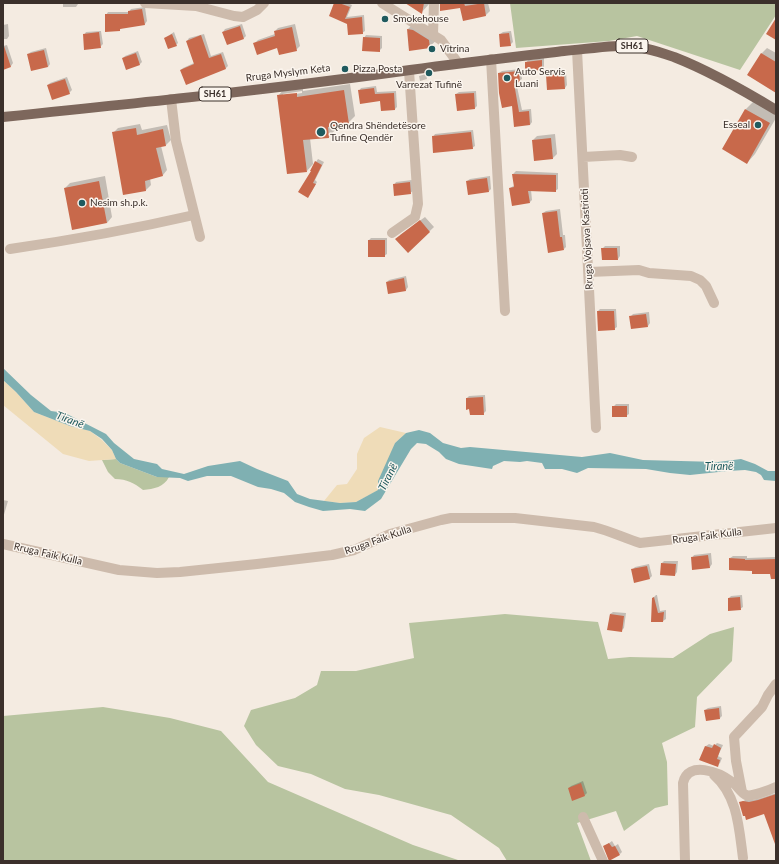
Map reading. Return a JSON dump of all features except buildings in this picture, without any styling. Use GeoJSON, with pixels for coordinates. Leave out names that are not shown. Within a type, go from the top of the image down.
{"type":"FeatureCollection","features":[{"type":"Feature","properties":{"kind":"main road","name":"Rruga Myslym Keta"},"geometry":{"type":"LineString","coordinates":[[3,117],[408,71],[491,59],[631,46],[663,53],[722,79],[776,110]]}},
{"type":"Feature","properties":{"kind":"street"},"geometry":{"type":"LineString","coordinates":[[145,3],[196,6],[242,17],[257,10],[264,3]]}},
{"type":"Feature","properties":{"kind":"street"},"geometry":{"type":"LineString","coordinates":[[382,3],[441,40],[458,63]]}},
{"type":"Feature","properties":{"kind":"street"},"geometry":{"type":"LineString","coordinates":[[433,34],[434,3]]}},
{"type":"Feature","properties":{"kind":"street","name":"Rruga Vojsava Kastrioti"},"geometry":{"type":"LineString","coordinates":[[577,50],[596,428]]}},
{"type":"Feature","properties":{"kind":"street"},"geometry":{"type":"LineString","coordinates":[[491,59],[505,311]]}},
{"type":"Feature","properties":{"kind":"street"},"geometry":{"type":"LineString","coordinates":[[392,233],[415,217],[418,204],[408,71]]}},
{"type":"Feature","properties":{"kind":"street"},"geometry":{"type":"LineString","coordinates":[[170,99],[176,141],[200,237]]}},
{"type":"Feature","properties":{"kind":"street"},"geometry":{"type":"LineString","coordinates":[[583,158],[620,155],[632,157]]}},
{"type":"Feature","properties":{"kind":"street"},"geometry":{"type":"LineString","coordinates":[[10,249],[140,228],[194,215]]}},
{"type":"Feature","properties":{"kind":"street"},"geometry":{"type":"LineString","coordinates":[[588,272],[638,270],[649,273],[691,276],[700,280],[706,286],[714,303]]}},
{"type":"Feature","properties":{"kind":"street","name":"Rruga Faik Kulla"},"geometry":{"type":"LineString","coordinates":[[3,544],[119,570],[157,573],[243,566],[332,555],[354,550],[390,534],[451,518],[515,518],[594,527],[640,543],[652,543],[776,528]]}},
{"type":"Feature","properties":{"kind":"street"},"geometry":{"type":"LineString","coordinates":[[742,792],[736,762],[734,737],[762,707],[776,684]]}},
{"type":"Feature","properties":{"kind":"street"},"geometry":{"type":"LineString","coordinates":[[685,861],[683,783],[684,778],[690,771],[695,769],[710,772],[732,781],[745,795],[749,796],[776,788]]}},
{"type":"Feature","properties":{"kind":"street"},"geometry":{"type":"LineString","coordinates":[[710,772],[718,778],[730,796],[738,821],[743,858]]}},
{"type":"Feature","properties":{"kind":"street"},"geometry":{"type":"LineString","coordinates":[[584,817],[603,861]]}},
{"type":"Feature","properties":{"kind":"green space"},"geometry":{"type":"Polygon","coordinates":[[[510,3],[776,3],[776,15],[740,70],[637,36],[609,41],[516,48],[510,3]]]}},
{"type":"Feature","properties":{"kind":"green space"},"geometry":{"type":"Polygon","coordinates":[[[116,459],[120,463],[157,477],[169,477],[158,487],[143,490],[130,482],[115,479],[108,472],[102,460],[116,459]]]}},
{"type":"Feature","properties":{"kind":"green space"},"geometry":{"type":"Polygon","coordinates":[[[505,614],[598,622],[608,659],[630,657],[673,658],[710,634],[734,627],[732,661],[697,697],[695,727],[662,743],[667,762],[668,805],[655,808],[624,831],[616,811],[577,823],[591,861],[507,861],[499,848],[451,815],[379,795],[345,789],[311,774],[278,766],[256,745],[244,726],[251,710],[295,698],[317,685],[321,671],[356,671],[414,658],[409,623],[505,614]]]}},
{"type":"Feature","properties":{"kind":"green space"},"geometry":{"type":"Polygon","coordinates":[[[103,707],[170,718],[221,731],[268,782],[413,845],[461,861],[3,861],[3,716],[103,707]]]}},
{"type":"Feature","properties":{"kind":"sand"},"geometry":{"type":"Polygon","coordinates":[[[3,380],[34,412],[70,426],[90,431],[112,450],[116,459],[89,461],[63,454],[3,405],[3,380]]]}},
{"type":"Feature","properties":{"kind":"sand"},"geometry":{"type":"Polygon","coordinates":[[[380,427],[406,433],[395,443],[379,490],[356,502],[340,503],[324,501],[337,485],[347,484],[357,469],[357,454],[364,438],[380,427]]]}},
{"type":"Feature","properties":{"kind":"water","name":"Tiranë"},"geometry":{"type":"Polygon","coordinates":[[[3,368],[31,395],[51,411],[65,413],[106,434],[114,443],[134,459],[157,464],[162,469],[184,474],[208,466],[240,461],[288,481],[297,494],[310,499],[340,503],[356,502],[378,490],[378,481],[395,443],[406,433],[419,430],[430,433],[443,443],[461,448],[470,447],[582,457],[610,453],[643,460],[718,462],[741,459],[768,471],[776,471],[776,481],[764,480],[761,475],[756,472],[745,470],[690,475],[646,469],[588,468],[577,473],[562,469],[545,469],[542,463],[527,461],[504,461],[493,466],[492,469],[459,464],[446,459],[439,452],[426,444],[417,443],[411,449],[381,499],[365,511],[350,509],[323,511],[295,502],[284,493],[258,487],[231,476],[207,476],[188,481],[180,478],[157,477],[120,463],[116,459],[112,450],[102,439],[90,431],[70,426],[34,412],[3,380],[3,368]]]}},
{"type":"Feature","properties":{"kind":"place","name":"Smokehouse"},"geometry":{"type":"Point","coordinates":[385,19]}},
{"type":"Feature","properties":{"kind":"place","name":"Vitrina"},"geometry":{"type":"Point","coordinates":[432,49]}},
{"type":"Feature","properties":{"kind":"place","name":"Pizza Posta"},"geometry":{"type":"Point","coordinates":[345,69]}},
{"type":"Feature","properties":{"kind":"place","name":"Varrezat Tufinë"},"geometry":{"type":"Point","coordinates":[429,73]}},
{"type":"Feature","properties":{"kind":"place","name":"Auto Servis Luani"},"geometry":{"type":"Point","coordinates":[507,78]}},
{"type":"Feature","properties":{"kind":"place","name":"Esseal"},"geometry":{"type":"Point","coordinates":[758,125]}},
{"type":"Feature","properties":{"kind":"place","name":"Qendra Shëndetësore Tufine Qendër"},"geometry":{"type":"Point","coordinates":[321,132]}},
{"type":"Feature","properties":{"kind":"place","name":"Nesim sh.p.k."},"geometry":{"type":"Point","coordinates":[82,203]}}]}
